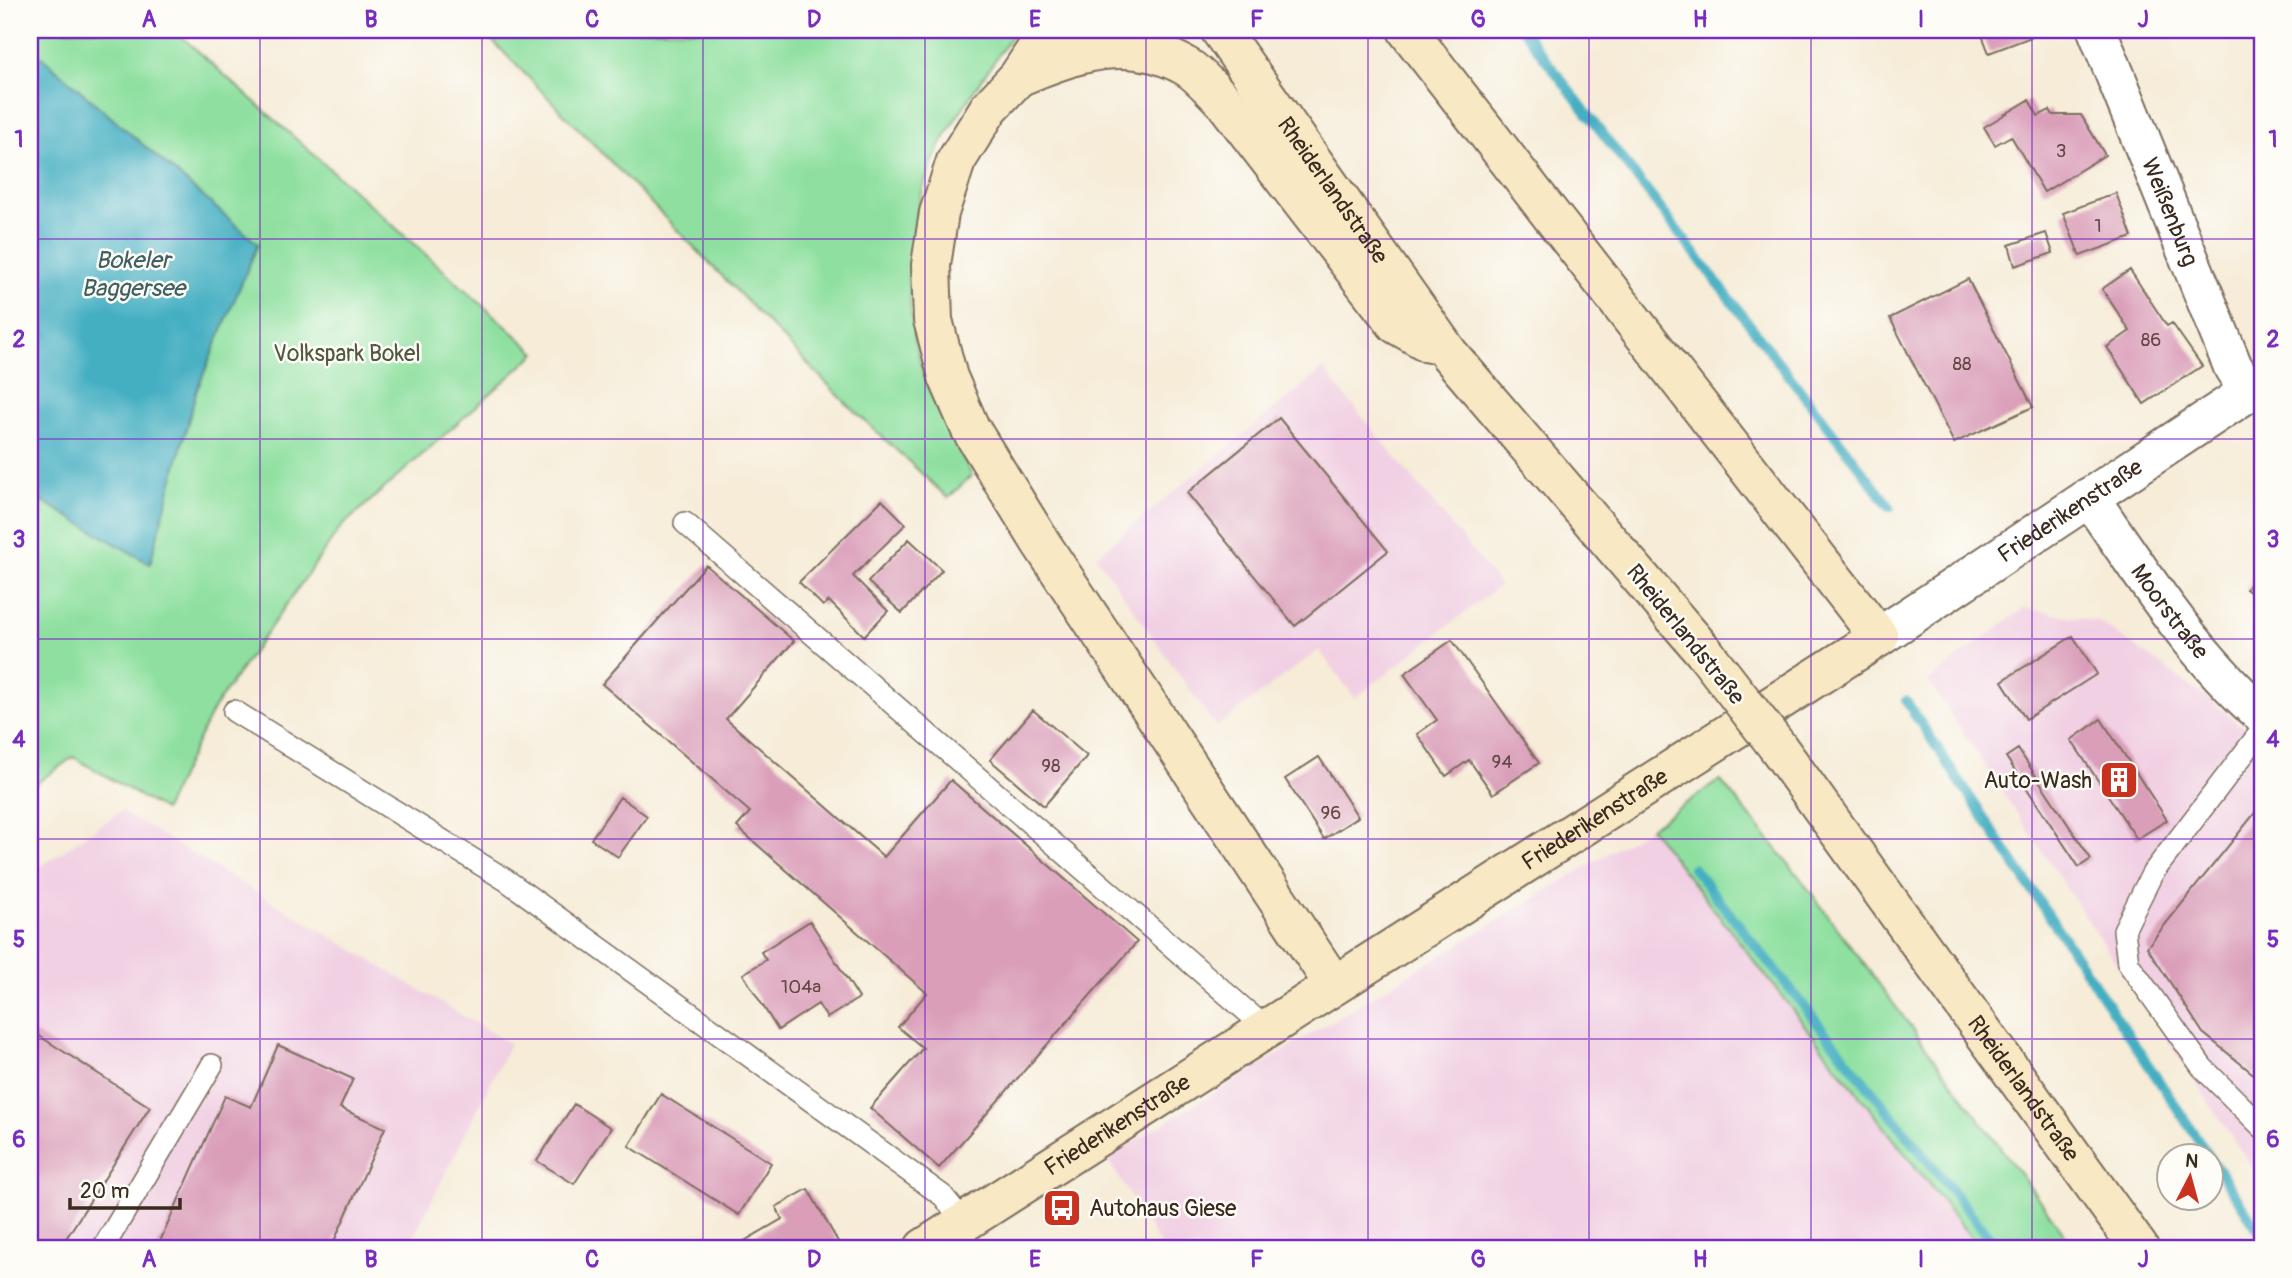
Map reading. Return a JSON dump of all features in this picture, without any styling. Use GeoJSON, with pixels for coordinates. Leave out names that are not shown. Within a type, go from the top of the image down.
{"type":"FeatureCollection","features":[{"type":"Feature","properties":{"kind":"main road"},"geometry":{"type":"LineString","coordinates":[[1049,30],[1018,77],[989,108],[956,161],[939,213],[930,265],[933,320],[948,376],[970,428],[1041,543],[1334,985]]}},
{"type":"Feature","properties":{"kind":"main road","name":"Rheiderlandstraße"},"geometry":{"type":"LineString","coordinates":[[1220,30],[1449,354],[1705,653],[1777,746],[2139,1248]]}},
{"type":"Feature","properties":{"kind":"main road"},"geometry":{"type":"LineString","coordinates":[[1407,30],[1879,637]]}},
{"type":"Feature","properties":{"kind":"main road"},"geometry":{"type":"LineString","coordinates":[[1018,77],[1072,55],[1114,48],[1156,52],[1189,68],[1223,100],[1396,324],[1449,354]]}},
{"type":"Feature","properties":{"kind":"main road","name":"Friederikenstraße"},"geometry":{"type":"LineString","coordinates":[[924,1248],[1879,637]]}},
{"type":"Feature","properties":{"kind":"street","name":"Weißenburg"},"geometry":{"type":"LineString","coordinates":[[2097,30],[2233,367],[2256,387]]}},
{"type":"Feature","properties":{"kind":"street","name":"Friederikenstraße"},"geometry":{"type":"LineString","coordinates":[[1879,637],[2256,387]]}},
{"type":"Feature","properties":{"kind":"street","name":"Moorstraße"},"geometry":{"type":"LineString","coordinates":[[2089,497],[2176,624],[2233,689],[2262,715]]}},
{"type":"Feature","properties":{"kind":"lane"},"geometry":{"type":"LineString","coordinates":[[685,523],[1267,1029]]}},
{"type":"Feature","properties":{"kind":"lane"},"geometry":{"type":"LineString","coordinates":[[234,711],[506,880],[943,1196],[964,1222]]}},
{"type":"Feature","properties":{"kind":"lane"},"geometry":{"type":"LineString","coordinates":[[2262,730],[2152,874],[2123,930],[2128,963],[2202,1067],[2262,1127]]}},
{"type":"Feature","properties":{"kind":"lane"},"geometry":{"type":"LineString","coordinates":[[103,1248],[212,1065]]}},
{"type":"Feature","properties":{"kind":"shaded area"},"geometry":{"type":"Polygon","coordinates":[[[1323,369],[1500,585],[1355,698],[1319,650],[1216,727],[1096,556],[1323,369]]]}},
{"type":"Feature","properties":{"kind":"shaded area"},"geometry":{"type":"Polygon","coordinates":[[[2024,608],[2100,622],[2210,700],[2262,742],[2262,1182],[1928,680],[2024,608]]]}},
{"type":"Feature","properties":{"kind":"shaded area"},"geometry":{"type":"Polygon","coordinates":[[[121,811],[510,1044],[408,1248],[30,1248],[30,874],[121,811]]]}},
{"type":"Feature","properties":{"kind":"shaded area"},"geometry":{"type":"Polygon","coordinates":[[[1650,828],[1979,1248],[1162,1248],[1107,1158],[1650,828]]]}},
{"type":"Feature","properties":{"kind":"green space","name":"Volkspark Bokel"},"geometry":{"type":"Polygon","coordinates":[[[30,30],[174,30],[536,353],[341,527],[213,709],[164,810],[73,757],[30,788],[30,494],[149,563],[196,392],[257,244],[30,47],[30,30]]]}},
{"type":"Feature","properties":{"kind":"green space"},"geometry":{"type":"Polygon","coordinates":[[[482,30],[1015,30],[940,146],[920,199],[911,256],[911,314],[922,369],[938,410],[972,475],[948,498],[847,404],[482,30]]]}},
{"type":"Feature","properties":{"kind":"green space"},"geometry":{"type":"Polygon","coordinates":[[[1720,780],[1798,875],[2075,1248],[1979,1248],[1650,828],[1720,780]]]}},
{"type":"Feature","properties":{"kind":"water","name":"Bokeler Baggersee"},"geometry":{"type":"Polygon","coordinates":[[[30,47],[258,244],[196,392],[150,564],[30,494],[30,47]]]}},
{"type":"Feature","properties":{"kind":"building"},"geometry":{"type":"Polygon","coordinates":[[[1980,30],[2041,30],[2042,33],[1989,53],[1980,30]]]}},
{"type":"Feature","properties":{"kind":"building"},"geometry":{"type":"Polygon","coordinates":[[[2029,100],[2038,116],[2050,110],[2053,115],[2081,115],[2105,155],[2044,192],[2011,136],[1995,145],[1984,127],[2029,100]]]}},
{"type":"Feature","properties":{"kind":"building"},"geometry":{"type":"Polygon","coordinates":[[[2116,193],[2132,237],[2080,256],[2063,213],[2116,193]]]}},
{"type":"Feature","properties":{"kind":"building"},"geometry":{"type":"Polygon","coordinates":[[[2046,233],[2053,253],[2015,266],[2009,245],[2046,233]]]}},
{"type":"Feature","properties":{"kind":"building"},"geometry":{"type":"Polygon","coordinates":[[[2130,270],[2167,326],[2172,323],[2202,366],[2144,404],[2107,347],[2130,331],[2102,289],[2130,270]]]}},
{"type":"Feature","properties":{"kind":"building"},"geometry":{"type":"Polygon","coordinates":[[[1968,279],[2033,407],[1954,443],[1890,318],[1968,279]]]}},
{"type":"Feature","properties":{"kind":"building"},"geometry":{"type":"Polygon","coordinates":[[[1279,418],[1388,551],[1295,626],[1187,493],[1279,418]]]}},
{"type":"Feature","properties":{"kind":"building"},"geometry":{"type":"Polygon","coordinates":[[[882,500],[906,524],[853,576],[888,611],[864,636],[829,601],[823,606],[799,582],[882,500]]]}},
{"type":"Feature","properties":{"kind":"building"},"geometry":{"type":"Polygon","coordinates":[[[909,539],[942,570],[902,613],[868,582],[909,539]]]}},
{"type":"Feature","properties":{"kind":"building"},"geometry":{"type":"Polygon","coordinates":[[[706,565],[794,641],[726,719],[884,857],[951,780],[1137,942],[939,1168],[870,1108],[923,1048],[898,1027],[927,993],[737,827],[750,812],[602,684],[706,565]]]}},
{"type":"Feature","properties":{"kind":"building"},"geometry":{"type":"Polygon","coordinates":[[[2262,568],[2262,601],[2246,589],[2262,568]]]}},
{"type":"Feature","properties":{"kind":"building"},"geometry":{"type":"Polygon","coordinates":[[[2073,636],[2097,674],[2026,719],[2002,681],[2073,636]]]}},
{"type":"Feature","properties":{"kind":"building"},"geometry":{"type":"Polygon","coordinates":[[[1452,640],[1539,763],[1493,794],[1469,760],[1446,776],[1417,734],[1437,720],[1404,674],[1452,640]]]}},
{"type":"Feature","properties":{"kind":"building"},"geometry":{"type":"Polygon","coordinates":[[[1033,710],[1087,756],[1044,806],[990,760],[1033,710]]]}},
{"type":"Feature","properties":{"kind":"building","name":"Auto-Wash"},"geometry":{"type":"Polygon","coordinates":[[[2101,719],[2167,820],[2137,839],[2071,740],[2101,719]]]}},
{"type":"Feature","properties":{"kind":"building"},"geometry":{"type":"Polygon","coordinates":[[[2018,749],[2091,859],[2079,867],[2006,757],[2018,749]]]}},
{"type":"Feature","properties":{"kind":"building"},"geometry":{"type":"Polygon","coordinates":[[[1319,757],[1358,817],[1324,839],[1285,779],[1319,757]]]}},
{"type":"Feature","properties":{"kind":"building"},"geometry":{"type":"Polygon","coordinates":[[[620,797],[647,816],[618,857],[591,839],[620,797]]]}},
{"type":"Feature","properties":{"kind":"building"},"geometry":{"type":"Polygon","coordinates":[[[2262,804],[2262,1081],[2203,1033],[2147,947],[2262,804]]]}},
{"type":"Feature","properties":{"kind":"building"},"geometry":{"type":"Polygon","coordinates":[[[810,921],[859,998],[827,1018],[818,1004],[778,1030],[743,974],[766,960],[761,952],[810,921]]]}},
{"type":"Feature","properties":{"kind":"building"},"geometry":{"type":"Polygon","coordinates":[[[30,1030],[150,1107],[60,1248],[30,1248],[30,1030]]]}},
{"type":"Feature","properties":{"kind":"building"},"geometry":{"type":"Polygon","coordinates":[[[278,1045],[353,1079],[340,1108],[385,1128],[331,1248],[157,1248],[225,1096],[251,1107],[278,1045]]]}},
{"type":"Feature","properties":{"kind":"building"},"geometry":{"type":"Polygon","coordinates":[[[661,1094],[771,1163],[739,1215],[629,1146],[661,1094]]]}},
{"type":"Feature","properties":{"kind":"building"},"geometry":{"type":"Polygon","coordinates":[[[574,1104],[611,1128],[574,1184],[537,1161],[574,1104]]]}},
{"type":"Feature","properties":{"kind":"building"},"geometry":{"type":"Polygon","coordinates":[[[808,1189],[841,1247],[737,1248],[736,1246],[782,1219],[776,1207],[808,1189]]]}},
{"type":"Feature","properties":{"kind":"waterway"},"geometry":{"type":"LineString","coordinates":[[1523,30],[1890,507]]}},
{"type":"Feature","properties":{"kind":"waterway"},"geometry":{"type":"LineString","coordinates":[[1906,701],[2200,1142]]}},
{"type":"Feature","properties":{"kind":"waterway"},"geometry":{"type":"LineString","coordinates":[[1693,868],[1998,1248]]}},
{"type":"Feature","properties":{"kind":"waterway"},"geometry":{"type":"LineString","coordinates":[[2226,1181],[2262,1236]]}},
{"type":"Feature","properties":{"kind":"place","name":"Auto-Wash"},"geometry":{"type":"Point","coordinates":[2119,780]}},
{"type":"Feature","properties":{"kind":"place","name":"Autohaus Giese"},"geometry":{"type":"Point","coordinates":[1062,1208]}}]}
